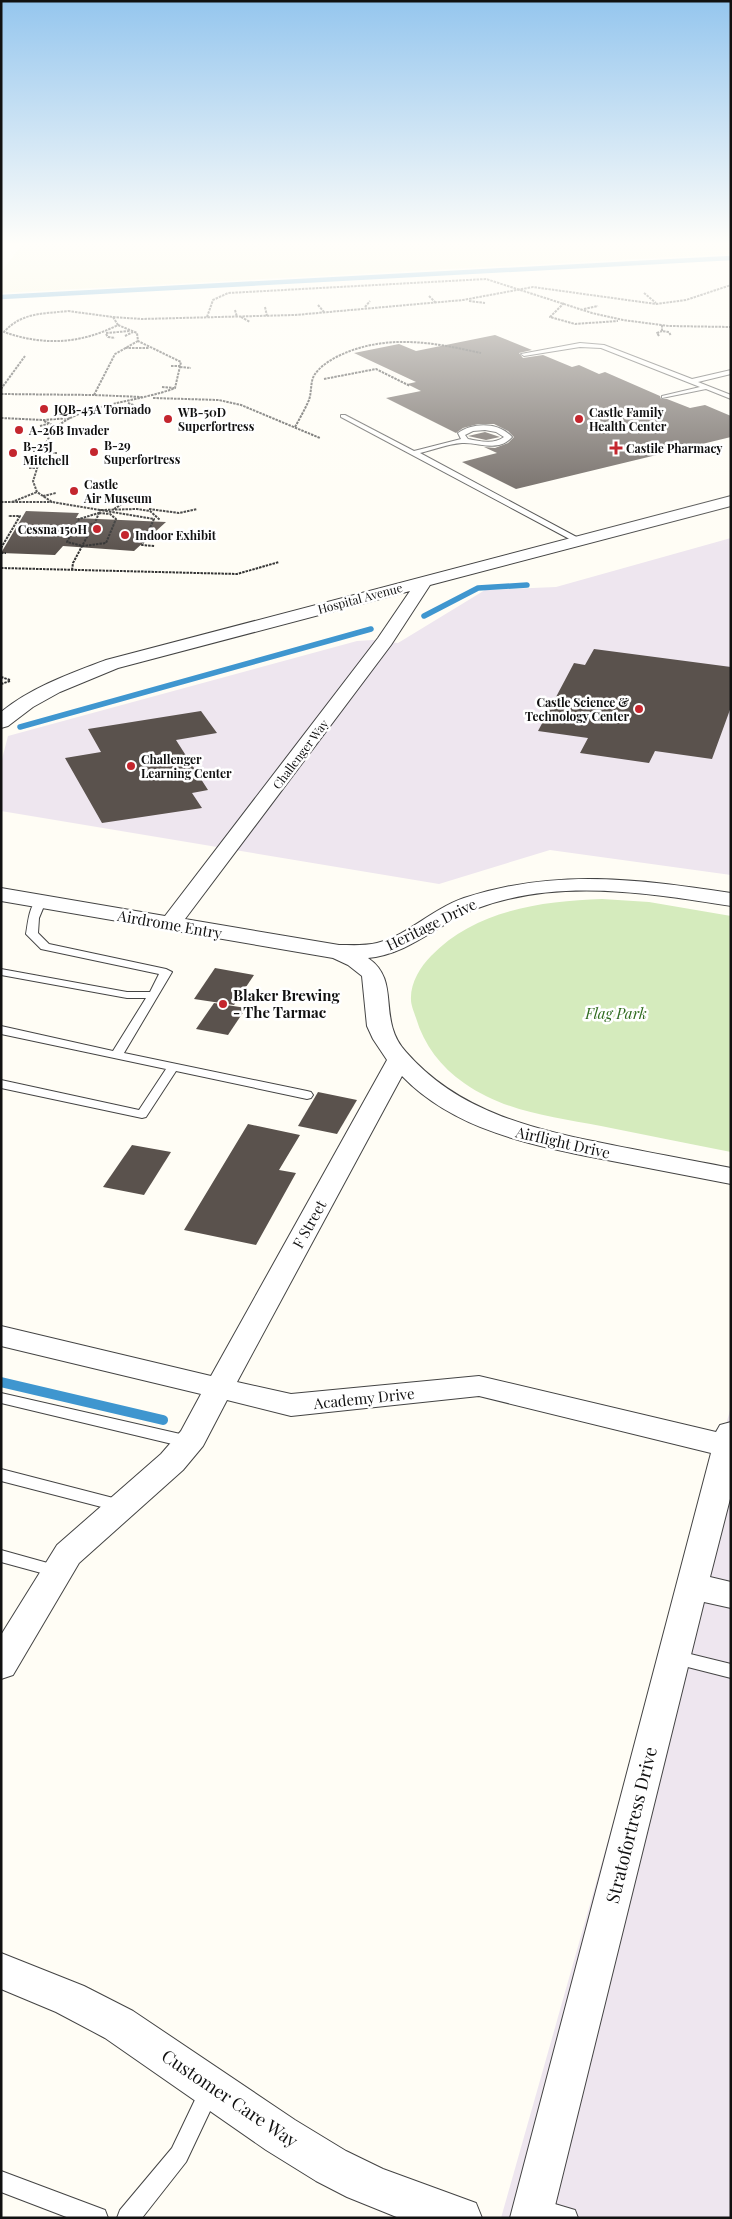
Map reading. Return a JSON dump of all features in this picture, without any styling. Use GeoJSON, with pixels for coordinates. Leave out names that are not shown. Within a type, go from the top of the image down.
{"type":"FeatureCollection","features":[{"type":"Feature","properties":{"kind":"street","name":"Hospital Avenue"},"geometry":{"type":"LineString","coordinates":[[1,722],[13,711],[58,684],[112,664],[731,501]]}},
{"type":"Feature","properties":{"kind":"street","name":"Challenger Way"},"geometry":{"type":"LineString","coordinates":[[170,924],[385,642],[424,582]]}},
{"type":"Feature","properties":{"kind":"street","name":"Heritage Drive"},"geometry":{"type":"LineString","coordinates":[[339,952],[368,952],[382,949],[411,936],[440,917],[470,903],[501,894],[544,886],[581,883],[635,885],[731,900]]}},
{"type":"Feature","properties":{"kind":"street","name":"Airdrome Entry"},"geometry":{"type":"LineString","coordinates":[[1,894],[339,952]]}},
{"type":"Feature","properties":{"kind":"street","name":"Airflight Drive"},"geometry":{"type":"LineString","coordinates":[[339,952],[361,963],[374,976],[377,983],[379,1027],[399,1059],[422,1082],[472,1114],[543,1140],[731,1176]]}},
{"type":"Feature","properties":{"kind":"street","name":"F Street"},"geometry":{"type":"LineString","coordinates":[[5,1652],[68,1554],[172,1462],[189,1442],[399,1059]]}},
{"type":"Feature","properties":{"kind":"street","name":"Academy Drive"},"geometry":{"type":"LineString","coordinates":[[1,1336],[291,1405],[479,1386],[729,1439]]}},
{"type":"Feature","properties":{"kind":"street","name":"Stratofortress Drive"},"geometry":{"type":"LineString","coordinates":[[532,2213],[729,1439]]}},
{"type":"Feature","properties":{"kind":"street"},"geometry":{"type":"LineString","coordinates":[[692,1586],[731,1595]]}},
{"type":"Feature","properties":{"kind":"street","name":"Customer Care Way"},"geometry":{"type":"LineString","coordinates":[[1,1971],[74,2002],[134,2033],[230,2100],[331,2166],[381,2190],[461,2218]]}},
{"type":"Feature","properties":{"kind":"lane"},"geometry":{"type":"LineString","coordinates":[[524,354],[576,346]]}},
{"type":"Feature","properties":{"kind":"lane"},"geometry":{"type":"LineString","coordinates":[[596,346],[614,350],[731,397]]}},
{"type":"Feature","properties":{"kind":"lane"},"geometry":{"type":"LineString","coordinates":[[692,381],[731,372]]}},
{"type":"Feature","properties":{"kind":"lane"},"geometry":{"type":"LineString","coordinates":[[664,397],[708,387]]}},
{"type":"Feature","properties":{"kind":"lane"},"geometry":{"type":"LineString","coordinates":[[343,416],[580,541]]}},
{"type":"Feature","properties":{"kind":"lane"},"geometry":{"type":"LineString","coordinates":[[413,453],[466,441],[480,444],[496,443],[506,440],[508,437],[503,432],[481,428],[463,433],[461,436],[466,441]]}},
{"type":"Feature","properties":{"kind":"lane"},"geometry":{"type":"LineString","coordinates":[[41,901],[34,918],[32,934],[45,947],[166,972],[117,1054]]}},
{"type":"Feature","properties":{"kind":"lane"},"geometry":{"type":"LineString","coordinates":[[1,972],[127,995],[154,995]]}},
{"type":"Feature","properties":{"kind":"lane"},"geometry":{"type":"LineString","coordinates":[[1,1030],[307,1095]]}},
{"type":"Feature","properties":{"kind":"lane"},"geometry":{"type":"LineString","coordinates":[[1,1084],[142,1114],[173,1067]]}},
{"type":"Feature","properties":{"kind":"lane"},"geometry":{"type":"LineString","coordinates":[[1,1398],[189,1442]]}},
{"type":"Feature","properties":{"kind":"lane"},"geometry":{"type":"LineString","coordinates":[[1,1475],[121,1506]]}},
{"type":"Feature","properties":{"kind":"lane"},"geometry":{"type":"LineString","coordinates":[[1,1556],[56,1571]]}},
{"type":"Feature","properties":{"kind":"lane"},"geometry":{"type":"LineString","coordinates":[[674,1657],[731,1671]]}},
{"type":"Feature","properties":{"kind":"lane"},"geometry":{"type":"LineString","coordinates":[[128,2218],[180,2155],[212,2086]]}},
{"type":"Feature","properties":{"kind":"lane"},"geometry":{"type":"LineString","coordinates":[[1,2181],[97,2218]]}},
{"type":"Feature","properties":{"kind":"lane"},"geometry":{"type":"LineString","coordinates":[[532,2213],[567,2218]]}},
{"type":"Feature","properties":{"kind":"path"},"geometry":{"type":"LineString","coordinates":[[94,395],[115,354],[130,346]]}},
{"type":"Feature","properties":{"kind":"path"},"geometry":{"type":"LineString","coordinates":[[146,346],[181,362],[175,388]]}},
{"type":"Feature","properties":{"kind":"path"},"geometry":{"type":"LineString","coordinates":[[294,427],[310,395],[314,375],[323,365],[344,352],[374,346]]}},
{"type":"Feature","properties":{"kind":"path"},"geometry":{"type":"LineString","coordinates":[[439,346],[481,353]]}},
{"type":"Feature","properties":{"kind":"path"},"geometry":{"type":"LineString","coordinates":[[125,348],[150,348]]}},
{"type":"Feature","properties":{"kind":"path"},"geometry":{"type":"LineString","coordinates":[[1,389],[25,356]]}},
{"type":"Feature","properties":{"kind":"path"},"geometry":{"type":"LineString","coordinates":[[171,366],[191,368]]}},
{"type":"Feature","properties":{"kind":"path"},"geometry":{"type":"LineString","coordinates":[[324,379],[376,369],[410,386]]}},
{"type":"Feature","properties":{"kind":"path"},"geometry":{"type":"LineString","coordinates":[[162,388],[175,388]]}},
{"type":"Feature","properties":{"kind":"path"},"geometry":{"type":"LineString","coordinates":[[1,418],[44,420],[71,418],[128,402],[150,398],[175,388]]}},
{"type":"Feature","properties":{"kind":"path"},"geometry":{"type":"LineString","coordinates":[[1,394],[94,395],[219,400],[241,405],[320,438]]}},
{"type":"Feature","properties":{"kind":"path"},"geometry":{"type":"LineString","coordinates":[[219,400],[224,397]]}},
{"type":"Feature","properties":{"kind":"path"},"geometry":{"type":"LineString","coordinates":[[128,402],[143,409]]}},
{"type":"Feature","properties":{"kind":"path"},"geometry":{"type":"LineString","coordinates":[[52,502],[37,492],[33,481],[44,452],[57,428],[71,418]]}},
{"type":"Feature","properties":{"kind":"path"},"geometry":{"type":"LineString","coordinates":[[44,420],[57,428]]}},
{"type":"Feature","properties":{"kind":"path"},"geometry":{"type":"LineString","coordinates":[[40,426],[49,423]]}},
{"type":"Feature","properties":{"kind":"path"},"geometry":{"type":"LineString","coordinates":[[34,451],[58,454]]}},
{"type":"Feature","properties":{"kind":"path"},"geometry":{"type":"LineString","coordinates":[[28,468],[38,468]]}},
{"type":"Feature","properties":{"kind":"path"},"geometry":{"type":"LineString","coordinates":[[12,502],[37,492]]}},
{"type":"Feature","properties":{"kind":"path"},"geometry":{"type":"LineString","coordinates":[[43,496],[56,493]]}},
{"type":"Feature","properties":{"kind":"path"},"geometry":{"type":"LineString","coordinates":[[113,509],[127,501]]}},
{"type":"Feature","properties":{"kind":"path"},"geometry":{"type":"LineString","coordinates":[[1,502],[52,502],[100,512],[110,514],[116,519],[106,543],[83,546],[67,542],[79,519],[100,512],[113,509],[137,509],[179,514],[197,510]]}},
{"type":"Feature","properties":{"kind":"path"},"geometry":{"type":"LineString","coordinates":[[135,520],[137,509]]}},
{"type":"Feature","properties":{"kind":"path"},"geometry":{"type":"LineString","coordinates":[[137,509],[150,511],[160,520]]}},
{"type":"Feature","properties":{"kind":"path"},"geometry":{"type":"LineString","coordinates":[[100,512],[154,519],[142,545],[155,546]]}},
{"type":"Feature","properties":{"kind":"path"},"geometry":{"type":"LineString","coordinates":[[72,570],[73,563],[88,535],[83,531],[85,526],[94,523],[100,512]]}},
{"type":"Feature","properties":{"kind":"path"},"geometry":{"type":"LineString","coordinates":[[1,548],[20,516],[8,516]]}},
{"type":"Feature","properties":{"kind":"path"},"geometry":{"type":"LineString","coordinates":[[1,553],[6,553]]}},
{"type":"Feature","properties":{"kind":"path"},"geometry":{"type":"LineString","coordinates":[[1,568],[237,574],[279,562]]}},
{"type":"Feature","properties":{"kind":"path"},"geometry":{"type":"LineString","coordinates":[[1,677],[10,680],[1,684]]}},
{"type":"Feature","properties":{"kind":"shaded area"},"geometry":{"type":"Polygon","coordinates":[[[731,538],[731,875],[550,850],[439,884],[1,811],[1,763],[8,736],[357,641],[373,640],[398,643],[485,590],[556,587],[731,538]]]}},
{"type":"Feature","properties":{"kind":"shaded area"},"geometry":{"type":"Polygon","coordinates":[[[731,1407],[731,2218],[501,2218],[731,1407]]]}},
{"type":"Feature","properties":{"kind":"green space","name":"Flag Park"},"geometry":{"type":"Polygon","coordinates":[[[602,899],[649,902],[731,916],[731,1152],[547,1116],[496,1101],[464,1083],[448,1070],[434,1055],[419,1028],[412,1004],[412,988],[423,965],[449,940],[489,918],[511,911],[556,902],[602,899]]]}},
{"type":"Feature","properties":{"kind":"building","name":"Castle Family Health Center"},"geometry":{"type":"Polygon","coordinates":[[[391,346],[403,346],[416,351],[443,346],[521,346],[532,350],[519,353],[523,358],[543,355],[572,367],[579,365],[599,374],[605,372],[660,396],[661,399],[667,399],[690,408],[705,405],[731,416],[731,437],[516,489],[462,462],[497,453],[484,447],[495,448],[508,443],[514,437],[508,431],[494,424],[478,424],[463,428],[456,433],[386,398],[421,391],[407,384],[416,382],[354,353],[391,346]]]}},
{"type":"Feature","properties":{"kind":"building"},"geometry":{"type":"Polygon","coordinates":[[[485,432],[500,437],[486,440],[468,436],[485,432]]]}},
{"type":"Feature","properties":{"kind":"building"},"geometry":{"type":"Polygon","coordinates":[[[26,511],[79,513],[76,518],[166,522],[134,551],[63,546],[55,555],[1,553],[26,511]]]}},
{"type":"Feature","properties":{"kind":"building","name":"Castle Science & Technology Center"},"geometry":{"type":"Polygon","coordinates":[[[594,649],[731,667],[731,707],[712,759],[655,751],[649,763],[580,753],[588,738],[538,731],[574,663],[585,665],[594,649]]]}},
{"type":"Feature","properties":{"kind":"building","name":"Challenger Learning Center"},"geometry":{"type":"Polygon","coordinates":[[[201,711],[217,733],[176,740],[208,790],[192,793],[202,808],[102,823],[65,758],[101,752],[88,729],[201,711]]]}},
{"type":"Feature","properties":{"kind":"building"},"geometry":{"type":"Polygon","coordinates":[[[215,968],[254,975],[234,1005],[194,999],[215,968]]]}},
{"type":"Feature","properties":{"kind":"building"},"geometry":{"type":"Polygon","coordinates":[[[214,1003],[246,1008],[228,1035],[196,1029],[214,1003]]]}},
{"type":"Feature","properties":{"kind":"building"},"geometry":{"type":"Polygon","coordinates":[[[318,1092],[357,1100],[337,1134],[298,1126],[318,1092]]]}},
{"type":"Feature","properties":{"kind":"building"},"geometry":{"type":"Polygon","coordinates":[[[248,1124],[300,1135],[279,1170],[296,1173],[256,1245],[184,1230],[248,1124]]]}},
{"type":"Feature","properties":{"kind":"building"},"geometry":{"type":"Polygon","coordinates":[[[132,1145],[171,1152],[144,1195],[103,1187],[132,1145]]]}},
{"type":"Feature","properties":{"kind":"waterway"},"geometry":{"type":"LineString","coordinates":[[424,616],[478,588],[527,585]]}},
{"type":"Feature","properties":{"kind":"waterway"},"geometry":{"type":"LineString","coordinates":[[20,727],[371,629]]}},
{"type":"Feature","properties":{"kind":"waterway"},"geometry":{"type":"LineString","coordinates":[[1,1382],[163,1420]]}},
{"type":"Feature","properties":{"kind":"place","name":"JQB-45A Tornado"},"geometry":{"type":"Point","coordinates":[44,409]}},
{"type":"Feature","properties":{"kind":"place","name":"WB-50D Superfortress"},"geometry":{"type":"Point","coordinates":[168,419]}},
{"type":"Feature","properties":{"kind":"place","name":"Castle Family Health Center"},"geometry":{"type":"Point","coordinates":[579,419]}},
{"type":"Feature","properties":{"kind":"place","name":"A-26B Invader"},"geometry":{"type":"Point","coordinates":[19,430]}},
{"type":"Feature","properties":{"kind":"place","name":"Castile Pharmacy"},"geometry":{"type":"Point","coordinates":[616,448]}},
{"type":"Feature","properties":{"kind":"place","name":"B-29 Superfortress"},"geometry":{"type":"Point","coordinates":[94,452]}},
{"type":"Feature","properties":{"kind":"place","name":"B-25J Mitchell"},"geometry":{"type":"Point","coordinates":[13,453]}},
{"type":"Feature","properties":{"kind":"place","name":"Castle Air Museum"},"geometry":{"type":"Point","coordinates":[74,491]}},
{"type":"Feature","properties":{"kind":"place","name":"Cessna 150H"},"geometry":{"type":"Point","coordinates":[97,529]}},
{"type":"Feature","properties":{"kind":"place","name":"Indoor Exhibit"},"geometry":{"type":"Point","coordinates":[125,535]}},
{"type":"Feature","properties":{"kind":"place","name":"Castle Science & Technology Center"},"geometry":{"type":"Point","coordinates":[639,709]}},
{"type":"Feature","properties":{"kind":"place","name":"Challenger Learning Center"},"geometry":{"type":"Point","coordinates":[131,766]}},
{"type":"Feature","properties":{"kind":"place","name":"Blaker Brewing - The Tarmac"},"geometry":{"type":"Point","coordinates":[223,1004]}}]}
